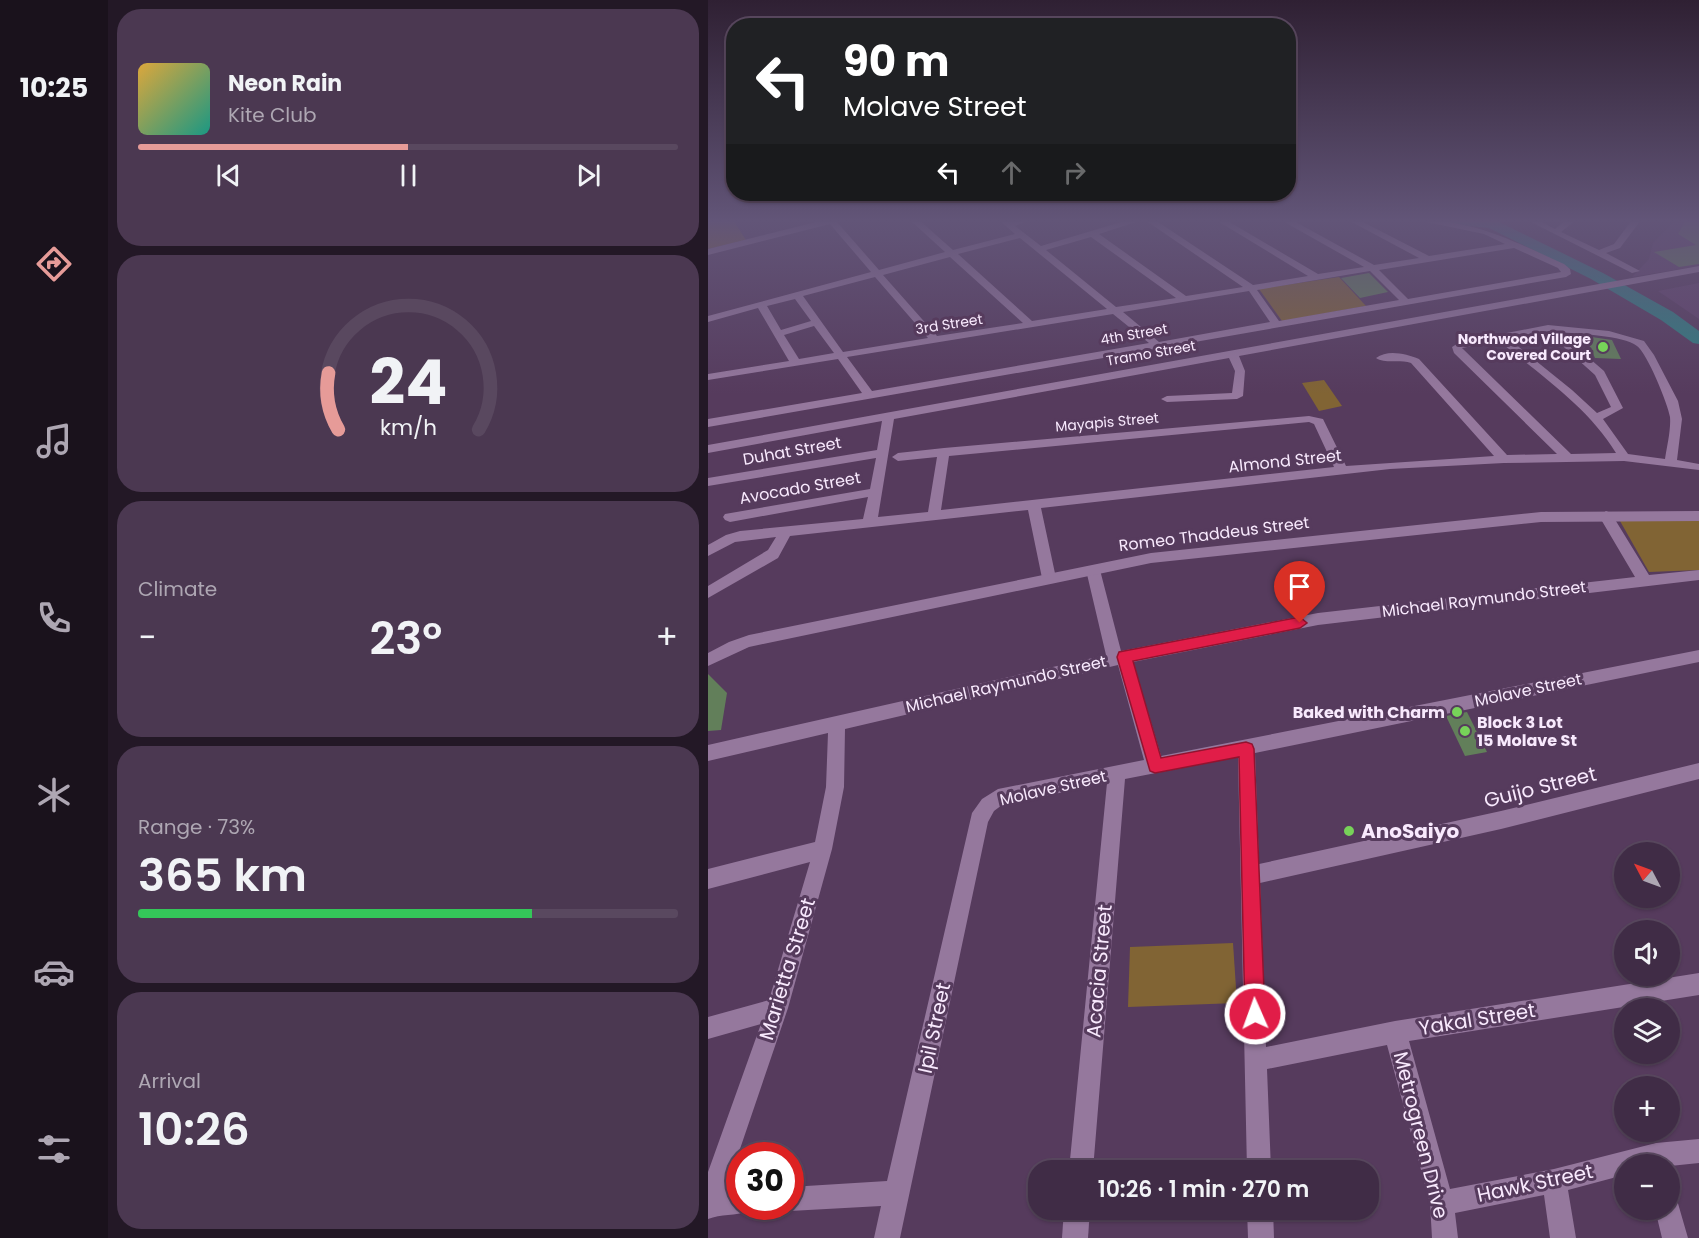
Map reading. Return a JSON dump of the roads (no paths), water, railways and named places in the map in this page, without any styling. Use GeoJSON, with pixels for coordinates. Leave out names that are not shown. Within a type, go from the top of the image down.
{"type":"FeatureCollection","features":[{"type":"Feature","properties":{"kind":"street"},"geometry":{"type":"LineString","coordinates":[[708,319],[861,278]]}},
{"type":"Feature","properties":{"kind":"street"},"geometry":{"type":"LineString","coordinates":[[883,278],[935,340]]}},
{"type":"Feature","properties":{"kind":"street"},"geometry":{"type":"LineString","coordinates":[[979,278],[1030,324]]}},
{"type":"Feature","properties":{"kind":"street"},"geometry":{"type":"LineString","coordinates":[[1072,278],[1157,345]]}},
{"type":"Feature","properties":{"kind":"street"},"geometry":{"type":"LineString","coordinates":[[1154,278],[1184,299]]}},
{"type":"Feature","properties":{"kind":"street"},"geometry":{"type":"LineString","coordinates":[[1236,278],[1251,288],[1277,325]]}},
{"type":"Feature","properties":{"kind":"street","name":"3rd Street"},"geometry":{"type":"LineString","coordinates":[[708,377],[1311,278]]}},
{"type":"Feature","properties":{"kind":"street"},"geometry":{"type":"LineString","coordinates":[[1382,278],[1407,302]]}},
{"type":"Feature","properties":{"kind":"street","name":"4th Street"},"geometry":{"type":"LineString","coordinates":[[708,423],[1545,278]]}},
{"type":"Feature","properties":{"kind":"street","name":"Tramo Street"},"geometry":{"type":"LineString","coordinates":[[708,449],[1645,278]]}},
{"type":"Feature","properties":{"kind":"street"},"geometry":{"type":"LineString","coordinates":[[796,295],[818,322],[869,395]]}},
{"type":"Feature","properties":{"kind":"street"},"geometry":{"type":"LineString","coordinates":[[761,305],[796,363]]}},
{"type":"Feature","properties":{"kind":"street"},"geometry":{"type":"LineString","coordinates":[[778,334],[818,322]]}},
{"type":"Feature","properties":{"kind":"street"},"geometry":{"type":"LineString","coordinates":[[1548,328],[1600,373],[1617,408],[1596,418]]}},
{"type":"Feature","properties":{"kind":"street"},"geometry":{"type":"LineString","coordinates":[[1569,459],[1458,351],[1457,347],[1548,328],[1609,334],[1640,342],[1672,401],[1676,419],[1671,461]]}},
{"type":"Feature","properties":{"kind":"street"},"geometry":{"type":"LineString","coordinates":[[1501,337],[1596,418],[1613,436],[1624,457]]}},
{"type":"Feature","properties":{"kind":"street"},"geometry":{"type":"LineString","coordinates":[[1167,399],[1238,396],[1240,371],[1233,354]]}},
{"type":"Feature","properties":{"kind":"street"},"geometry":{"type":"LineString","coordinates":[[1381,358],[1401,356],[1415,361],[1504,459]]}},
{"type":"Feature","properties":{"kind":"street"},"geometry":{"type":"LineString","coordinates":[[708,551],[731,538],[861,525],[871,519],[889,416]]}},
{"type":"Feature","properties":{"kind":"street","name":"Mayapis Street"},"geometry":{"type":"LineString","coordinates":[[898,457],[1309,418],[1319,421],[1342,471]]}},
{"type":"Feature","properties":{"kind":"street"},"geometry":{"type":"LineString","coordinates":[[934,516],[944,452]]}},
{"type":"Feature","properties":{"kind":"street","name":"Duhat Street"},"geometry":{"type":"LineString","coordinates":[[708,482],[882,453]]}},
{"type":"Feature","properties":{"kind":"street","name":"Almond Street"},"geometry":{"type":"LineString","coordinates":[[878,522],[1390,465],[1504,459],[1624,457],[1671,461],[1696,467]]}},
{"type":"Feature","properties":{"kind":"street","name":"Avocado Street"},"geometry":{"type":"LineString","coordinates":[[730,517],[875,492]]}},
{"type":"Feature","properties":{"kind":"street"},"geometry":{"type":"LineString","coordinates":[[1034,506],[1049,578]]}},
{"type":"Feature","properties":{"kind":"street"},"geometry":{"type":"LineString","coordinates":[[1606,516],[1644,580]]}},
{"type":"Feature","properties":{"kind":"street","name":"Romeo Thaddeus Street"},"geometry":{"type":"LineString","coordinates":[[708,660],[749,641],[1151,558],[1352,535],[1541,517],[1699,516]]}},
{"type":"Feature","properties":{"kind":"street"},"geometry":{"type":"LineString","coordinates":[[708,593],[773,554],[785,533]]}},
{"type":"Feature","properties":{"kind":"street"},"geometry":{"type":"LineString","coordinates":[[1093,570],[1155,766]]}},
{"type":"Feature","properties":{"kind":"street","name":"Michael Raymundo Street"},"geometry":{"type":"LineString","coordinates":[[708,753],[1120,658],[1318,619],[1699,575]]}},
{"type":"Feature","properties":{"kind":"street","name":"Molave Street"},"geometry":{"type":"LineString","coordinates":[[979,819],[988,805],[998,797],[1246,749],[1699,656]]}},
{"type":"Feature","properties":{"kind":"street","name":"Marietta Street"},"geometry":{"type":"LineString","coordinates":[[708,1205],[777,1008],[823,849],[835,787],[837,723]]}},
{"type":"Feature","properties":{"kind":"street"},"geometry":{"type":"LineString","coordinates":[[1246,749],[1259,1160]]}},
{"type":"Feature","properties":{"kind":"street","name":"Guijo Street"},"geometry":{"type":"LineString","coordinates":[[1250,876],[1501,820],[1699,771]]}},
{"type":"Feature","properties":{"kind":"street","name":"Acacia Street"},"geometry":{"type":"LineString","coordinates":[[1082,1160],[1117,773]]}},
{"type":"Feature","properties":{"kind":"street","name":"Ipil Street"},"geometry":{"type":"LineString","coordinates":[[887,1238],[979,819]]}},
{"type":"Feature","properties":{"kind":"street"},"geometry":{"type":"LineString","coordinates":[[708,879],[823,849]]}},
{"type":"Feature","properties":{"kind":"street","name":"Yakal Street"},"geometry":{"type":"LineString","coordinates":[[1257,1060],[1395,1032],[1699,984]]}},
{"type":"Feature","properties":{"kind":"street"},"geometry":{"type":"LineString","coordinates":[[708,1028],[777,1008]]}},
{"type":"Feature","properties":{"kind":"street","name":"Metrogreen Drive"},"geometry":{"type":"LineString","coordinates":[[1395,1032],[1442,1203],[1445,1238]]}},
{"type":"Feature","properties":{"kind":"street","name":"Hawk Street"},"geometry":{"type":"LineString","coordinates":[[1680,1155],[1699,1151]]}},
{"type":"Feature","properties":{"kind":"street","name":"Hawk Street"},"geometry":{"type":"LineString","coordinates":[[1442,1203],[1614,1168]]}},
{"type":"Feature","properties":{"kind":"street"},"geometry":{"type":"LineString","coordinates":[[1554,1181],[1563,1238]]}},
{"type":"Feature","properties":{"kind":"street"},"geometry":{"type":"LineString","coordinates":[[804,1198],[898,1193]]}},
{"type":"Feature","properties":{"kind":"street"},"geometry":{"type":"LineString","coordinates":[[708,1205],[726,1203]]}},
{"type":"Feature","properties":{"kind":"street"},"geometry":{"type":"LineString","coordinates":[[1075,1238],[1076,1220]]}},
{"type":"Feature","properties":{"kind":"street"},"geometry":{"type":"LineString","coordinates":[[1260,1220],[1261,1238]]}},
{"type":"Feature","properties":{"kind":"street"},"geometry":{"type":"LineString","coordinates":[[1671,1220],[1675,1238]]}},
{"type":"Feature","properties":{"kind":"waterway"},"geometry":{"type":"LineString","coordinates":[[1600,278],[1667,316],[1699,339]]}},
{"type":"Feature","properties":{"kind":"place","name":"Northwood Village Covered Court"},"geometry":{"type":"Point","coordinates":[1603,347]}},
{"type":"Feature","properties":{"kind":"place","name":"Baked with Charm"},"geometry":{"type":"Point","coordinates":[1457,712]}},
{"type":"Feature","properties":{"kind":"place","name":"Block 3 Lot 15 Molave St"},"geometry":{"type":"Point","coordinates":[1465,731]}},
{"type":"Feature","properties":{"kind":"place","name":"AnoSaiyo"},"geometry":{"type":"Point","coordinates":[1349,831]}}]}
